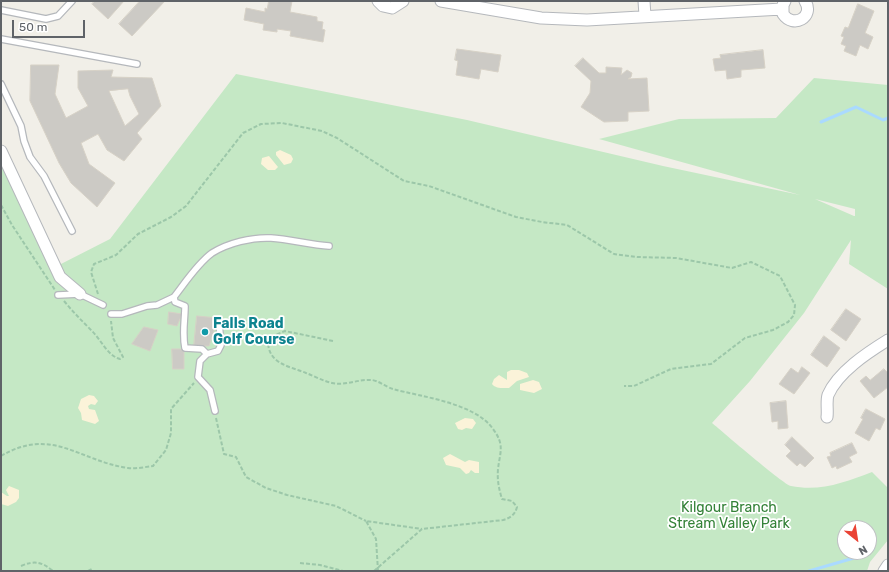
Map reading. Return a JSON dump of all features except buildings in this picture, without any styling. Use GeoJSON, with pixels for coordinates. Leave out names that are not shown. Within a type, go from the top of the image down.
{"type":"FeatureCollection","features":[{"type":"Feature","properties":{"kind":"street"},"geometry":{"type":"LineString","coordinates":[[378,1],[383,6],[392,8],[402,1]]}},
{"type":"Feature","properties":{"kind":"street"},"geometry":{"type":"LineString","coordinates":[[441,1],[541,18],[587,20],[784,5],[783,14],[789,20],[798,22],[806,17],[808,13],[808,8],[805,1]]}},
{"type":"Feature","properties":{"kind":"street"},"geometry":{"type":"LineString","coordinates":[[644,1],[645,16]]}},
{"type":"Feature","properties":{"kind":"street"},"geometry":{"type":"LineString","coordinates":[[1,151],[60,277],[80,294]]}},
{"type":"Feature","properties":{"kind":"street"},"geometry":{"type":"LineString","coordinates":[[827,417],[828,396],[837,382],[864,355],[888,340]]}},
{"type":"Feature","properties":{"kind":"street"},"geometry":{"type":"LineString","coordinates":[[884,571],[888,566]]}},
{"type":"Feature","properties":{"kind":"lane"},"geometry":{"type":"LineString","coordinates":[[1,10],[46,19],[58,16],[72,1]]}},
{"type":"Feature","properties":{"kind":"lane"},"geometry":{"type":"LineString","coordinates":[[1,39],[137,64]]}},
{"type":"Feature","properties":{"kind":"lane"},"geometry":{"type":"LineString","coordinates":[[1,84],[21,126],[24,141],[30,157],[44,176],[72,231]]}},
{"type":"Feature","properties":{"kind":"lane"},"geometry":{"type":"LineString","coordinates":[[111,314],[122,314],[147,306],[158,305],[174,297],[212,253],[236,243],[252,239],[272,238],[329,246]]}},
{"type":"Feature","properties":{"kind":"lane"},"geometry":{"type":"LineString","coordinates":[[58,295],[80,294],[103,305]]}},
{"type":"Feature","properties":{"kind":"lane"},"geometry":{"type":"LineString","coordinates":[[174,297],[175,302],[185,306],[185,321],[182,334],[185,348],[202,349],[207,354]]}},
{"type":"Feature","properties":{"kind":"lane"},"geometry":{"type":"LineString","coordinates":[[215,411],[210,390],[198,377],[200,361],[207,354],[218,351],[221,345],[219,323]]}},
{"type":"Feature","properties":{"kind":"path"},"geometry":{"type":"LineString","coordinates":[[103,305],[91,272],[94,264],[116,255],[138,234],[171,217],[186,206],[243,133],[261,124],[282,123],[322,131],[337,138],[404,181],[429,186],[516,217],[567,225],[614,254],[637,257],[676,258],[732,268],[751,262],[780,276],[795,305],[794,315],[788,322],[773,330],[745,338],[712,364],[671,368],[634,386],[624,386]]}},
{"type":"Feature","properties":{"kind":"path"},"geometry":{"type":"LineString","coordinates":[[1,205],[12,225],[58,295],[107,350],[116,358],[120,359],[123,357],[113,338],[111,314]]}},
{"type":"Feature","properties":{"kind":"path"},"geometry":{"type":"LineString","coordinates":[[215,411],[224,454],[236,457],[246,477],[266,488],[287,495],[336,506],[366,521],[422,529],[503,520],[509,518],[516,512],[517,507],[512,502],[502,499],[498,486],[498,468],[502,456],[500,441],[492,428],[477,414],[455,405],[392,388],[371,380],[352,384],[331,383],[285,366],[274,359],[268,350],[268,341],[275,335],[285,332],[333,341]]}},
{"type":"Feature","properties":{"kind":"path"},"geometry":{"type":"LineString","coordinates":[[1,456],[16,447],[42,443],[71,449],[129,468],[153,466],[166,450],[171,433],[171,409],[198,377]]}},
{"type":"Feature","properties":{"kind":"path"},"geometry":{"type":"LineString","coordinates":[[366,521],[376,539],[376,570]]}},
{"type":"Feature","properties":{"kind":"path"},"geometry":{"type":"LineString","coordinates":[[376,570],[422,529]]}},
{"type":"Feature","properties":{"kind":"path"},"geometry":{"type":"LineString","coordinates":[[21,566],[30,562],[42,563],[53,571]]}},
{"type":"Feature","properties":{"kind":"path"},"geometry":{"type":"LineString","coordinates":[[300,563],[320,565],[342,571]]}},
{"type":"Feature","properties":{"kind":"path"},"geometry":{"type":"LineString","coordinates":[[88,571],[92,569]]}},
{"type":"Feature","properties":{"kind":"green space","name":"Falls Road Golf Course"},"geometry":{"type":"Polygon","coordinates":[[[236,74],[467,120],[663,166],[800,195],[599,139],[679,119],[776,118],[814,78],[888,85],[888,289],[849,264],[851,240],[804,313],[750,381],[712,423],[766,468],[791,486],[802,488],[823,487],[872,472],[888,488],[888,540],[877,553],[877,520],[837,520],[837,560],[872,560],[867,571],[1,571],[1,145],[59,265],[110,239],[236,74]],[[815,199],[854,216],[855,209],[815,199]]]}},
{"type":"Feature","properties":{"kind":"sand"},"geometry":{"type":"Polygon","coordinates":[[[280,150],[291,155],[293,159],[291,163],[284,165],[276,155],[276,152],[280,150]]]}},
{"type":"Feature","properties":{"kind":"sand"},"geometry":{"type":"Polygon","coordinates":[[[269,156],[278,167],[275,170],[268,170],[261,164],[262,158],[269,156]]]}},
{"type":"Feature","properties":{"kind":"sand"},"geometry":{"type":"Polygon","coordinates":[[[511,370],[519,370],[527,373],[529,377],[517,381],[509,388],[502,388],[492,384],[494,379],[499,375],[507,380],[507,372],[511,370]]]}},
{"type":"Feature","properties":{"kind":"sand"},"geometry":{"type":"Polygon","coordinates":[[[533,380],[539,382],[542,389],[534,393],[520,390],[520,384],[533,380]]]}},
{"type":"Feature","properties":{"kind":"sand"},"geometry":{"type":"Polygon","coordinates":[[[89,395],[94,396],[98,401],[95,405],[91,404],[88,406],[89,409],[95,410],[99,421],[95,424],[82,420],[81,413],[78,408],[81,399],[89,395]]]}},
{"type":"Feature","properties":{"kind":"sand"},"geometry":{"type":"Polygon","coordinates":[[[465,418],[473,419],[476,423],[472,429],[458,429],[455,423],[465,418]]]}},
{"type":"Feature","properties":{"kind":"sand"},"geometry":{"type":"Polygon","coordinates":[[[450,454],[465,462],[469,460],[479,462],[479,473],[475,473],[471,470],[466,474],[460,468],[446,465],[443,458],[450,454]]]}},
{"type":"Feature","properties":{"kind":"sand"},"geometry":{"type":"Polygon","coordinates":[[[9,486],[19,490],[19,498],[16,502],[8,506],[1,504],[1,492],[9,496],[6,490],[9,486]]]}},
{"type":"Feature","properties":{"kind":"waterway"},"geometry":{"type":"LineString","coordinates":[[821,122],[856,107],[883,120],[888,118]]}},
{"type":"Feature","properties":{"kind":"waterway"},"geometry":{"type":"LineString","coordinates":[[809,571],[847,560]]}},
{"type":"Feature","properties":{"kind":"place","name":"Falls Road Golf Course"},"geometry":{"type":"Point","coordinates":[205,332]}},
{"type":"Feature","properties":{"kind":"park label","name":"Kilgour Branch Stream Valley Park"},"geometry":{"type":"Point","coordinates":[729,516]}}]}
